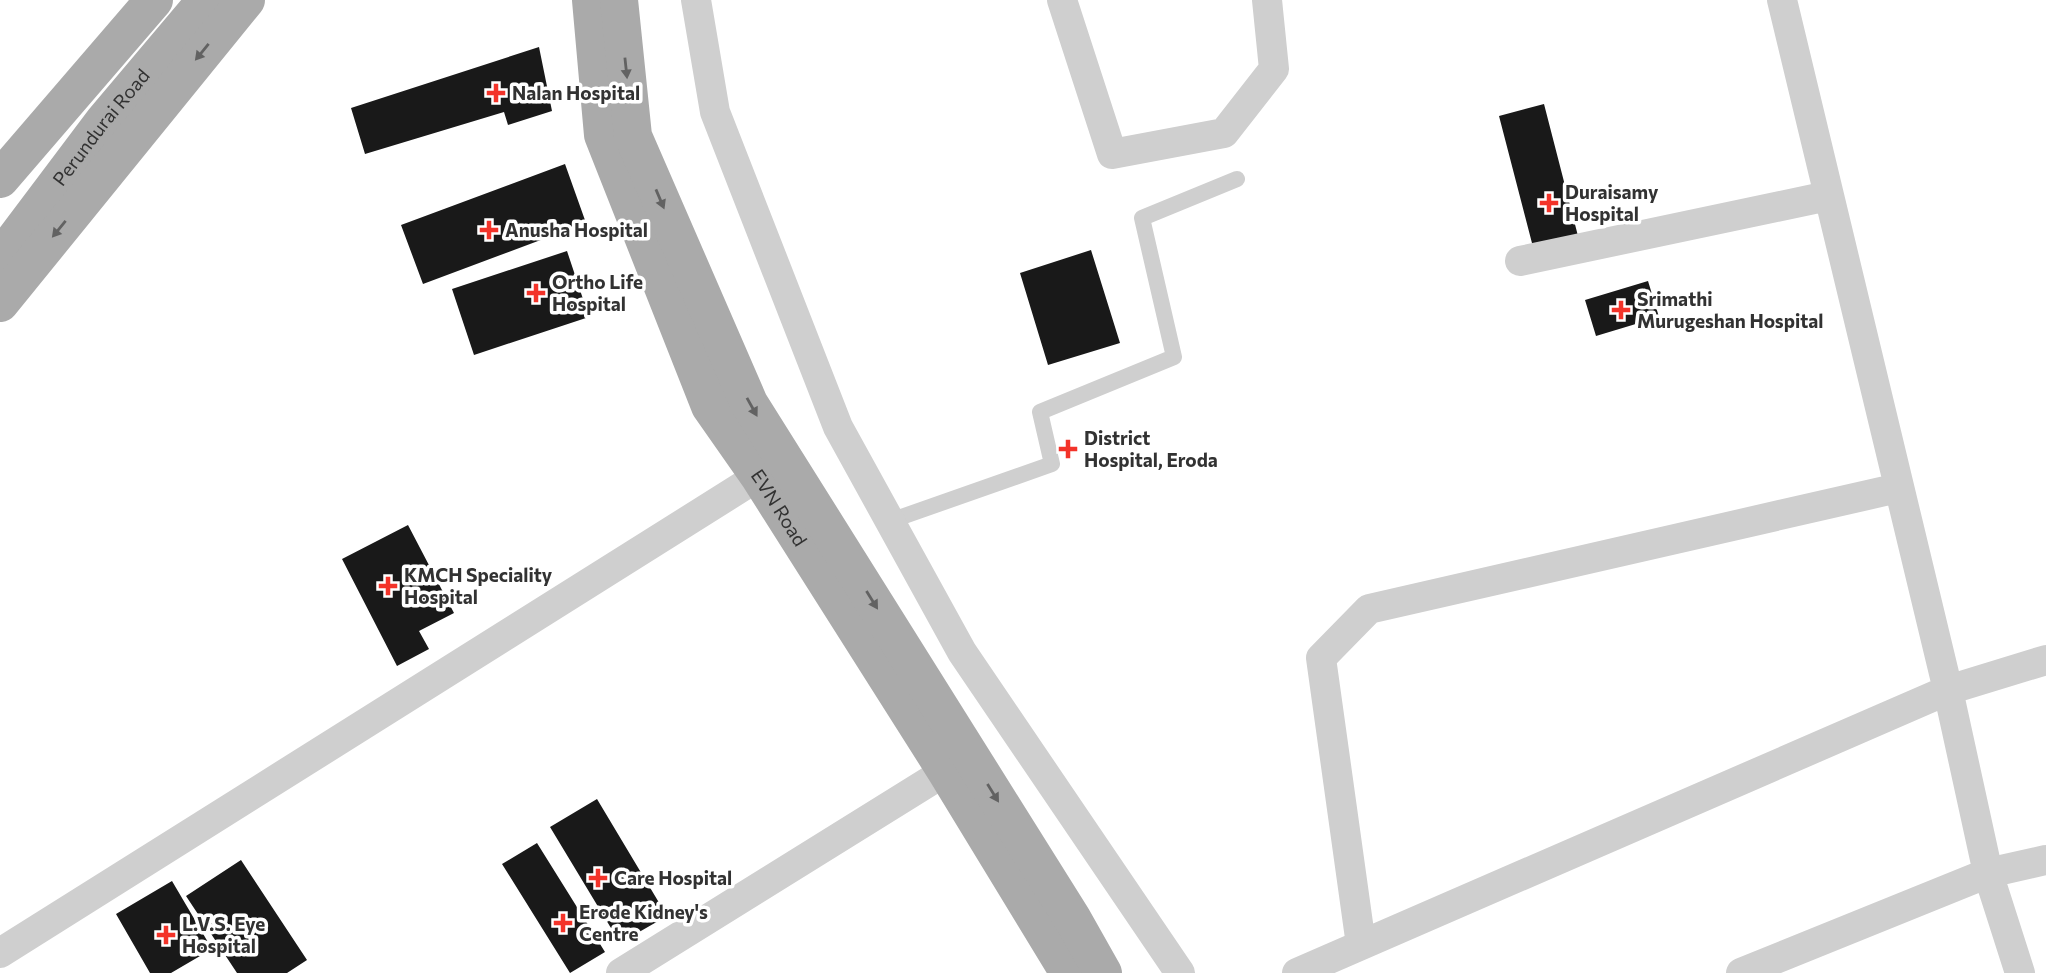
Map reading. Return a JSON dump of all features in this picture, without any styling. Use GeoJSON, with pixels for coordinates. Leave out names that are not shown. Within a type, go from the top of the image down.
{"type":"FeatureCollection","features":[{"type":"Feature","properties":{"kind":"main road"},"geometry":{"type":"LineString","coordinates":[[0,179],[154,0]]}},
{"type":"Feature","properties":{"kind":"main road","name":"Perundurai Road"},"geometry":{"type":"LineString","coordinates":[[0,219],[85,106],[178,0]]}},
{"type":"Feature","properties":{"kind":"main road","name":"Perundurai Road"},"geometry":{"type":"LineString","coordinates":[[0,259],[104,121],[206,0]]}},
{"type":"Feature","properties":{"kind":"main road"},"geometry":{"type":"LineString","coordinates":[[0,303],[246,0]]}},
{"type":"Feature","properties":{"kind":"main road","name":"EVN Road"},"geometry":{"type":"LineString","coordinates":[[591,0],[603,135],[710,406],[759,476],[946,771],[1069,973]]}},
{"type":"Feature","properties":{"kind":"main road"},"geometry":{"type":"LineString","coordinates":[[619,0],[633,136],[749,403],[1072,918],[1103,973]]}},
{"type":"Feature","properties":{"kind":"street"},"geometry":{"type":"LineString","coordinates":[[696,0],[715,112],[838,426],[962,652],[1180,973]]}},
{"type":"Feature","properties":{"kind":"street"},"geometry":{"type":"LineString","coordinates":[[1062,0],[1111,154],[1224,133],[1274,69],[1267,0]]}},
{"type":"Feature","properties":{"kind":"street"},"geometry":{"type":"LineString","coordinates":[[1782,0],[1948,690],[1988,873],[2020,973]]}},
{"type":"Feature","properties":{"kind":"street"},"geometry":{"type":"LineString","coordinates":[[1520,261],[1829,196]]}},
{"type":"Feature","properties":{"kind":"street"},"geometry":{"type":"LineString","coordinates":[[0,953],[759,476]]}},
{"type":"Feature","properties":{"kind":"street"},"geometry":{"type":"LineString","coordinates":[[1361,945],[1321,658],[1369,609],[1898,488]]}},
{"type":"Feature","properties":{"kind":"street"},"geometry":{"type":"LineString","coordinates":[[1297,973],[1948,690],[2046,660]]}},
{"type":"Feature","properties":{"kind":"street"},"geometry":{"type":"LineString","coordinates":[[621,973],[946,771]]}},
{"type":"Feature","properties":{"kind":"street"},"geometry":{"type":"LineString","coordinates":[[1741,973],[1988,873],[2046,860]]}},
{"type":"Feature","properties":{"kind":"lane"},"geometry":{"type":"LineString","coordinates":[[890,521],[1052,464],[1040,412],[1174,357],[1142,218],[1237,179]]}},
{"type":"Feature","properties":{"kind":"building"},"geometry":{"type":"Polygon","coordinates":[[[539,47],[552,111],[508,125],[504,112],[365,154],[351,108],[539,47]]]}},
{"type":"Feature","properties":{"kind":"building"},"geometry":{"type":"Polygon","coordinates":[[[1544,104],[1578,236],[1533,247],[1499,116],[1544,104]]]}},
{"type":"Feature","properties":{"kind":"building"},"geometry":{"type":"Polygon","coordinates":[[[565,164],[586,223],[423,284],[401,225],[565,164]]]}},
{"type":"Feature","properties":{"kind":"building"},"geometry":{"type":"Polygon","coordinates":[[[1091,250],[1120,343],[1048,365],[1020,273],[1091,250]]]}},
{"type":"Feature","properties":{"kind":"building"},"geometry":{"type":"Polygon","coordinates":[[[567,251],[589,317],[474,355],[452,289],[567,251]]]}},
{"type":"Feature","properties":{"kind":"building"},"geometry":{"type":"Polygon","coordinates":[[[1648,281],[1659,317],[1596,336],[1585,300],[1648,281]]]}},
{"type":"Feature","properties":{"kind":"building"},"geometry":{"type":"Polygon","coordinates":[[[408,525],[454,613],[419,631],[429,649],[397,666],[342,559],[408,525]]]}},
{"type":"Feature","properties":{"kind":"building"},"geometry":{"type":"Polygon","coordinates":[[[597,799],[667,916],[620,943],[550,827],[597,799]]]}},
{"type":"Feature","properties":{"kind":"building"},"geometry":{"type":"Polygon","coordinates":[[[537,843],[605,952],[570,973],[502,864],[537,843]]]}},
{"type":"Feature","properties":{"kind":"building"},"geometry":{"type":"Polygon","coordinates":[[[241,860],[307,960],[287,973],[237,973],[186,896],[241,860]]]}},
{"type":"Feature","properties":{"kind":"building"},"geometry":{"type":"Polygon","coordinates":[[[172,881],[212,949],[171,973],[150,973],[116,914],[172,881]]]}},
{"type":"Feature","properties":{"kind":"place","name":"Nalan Hospital"},"geometry":{"type":"Point","coordinates":[496,93]}},
{"type":"Feature","properties":{"kind":"place","name":"Duraisamy Hospital"},"geometry":{"type":"Point","coordinates":[1549,203]}},
{"type":"Feature","properties":{"kind":"place","name":"Anusha Hospital"},"geometry":{"type":"Point","coordinates":[489,230]}},
{"type":"Feature","properties":{"kind":"place","name":"Ortho Life Hospital"},"geometry":{"type":"Point","coordinates":[536,293]}},
{"type":"Feature","properties":{"kind":"place","name":"Srimathi Murugeshan Hospital"},"geometry":{"type":"Point","coordinates":[1621,310]}},
{"type":"Feature","properties":{"kind":"place","name":"District Hospital, Eroda"},"geometry":{"type":"Point","coordinates":[1068,449]}},
{"type":"Feature","properties":{"kind":"place","name":"KMCH Speciality Hospital"},"geometry":{"type":"Point","coordinates":[388,586]}},
{"type":"Feature","properties":{"kind":"place","name":"Care Hospital"},"geometry":{"type":"Point","coordinates":[598,878]}},
{"type":"Feature","properties":{"kind":"place","name":"Erode Kidney's Centre"},"geometry":{"type":"Point","coordinates":[563,923]}},
{"type":"Feature","properties":{"kind":"place","name":"L.V.S. Eye Hospital"},"geometry":{"type":"Point","coordinates":[166,935]}}]}
